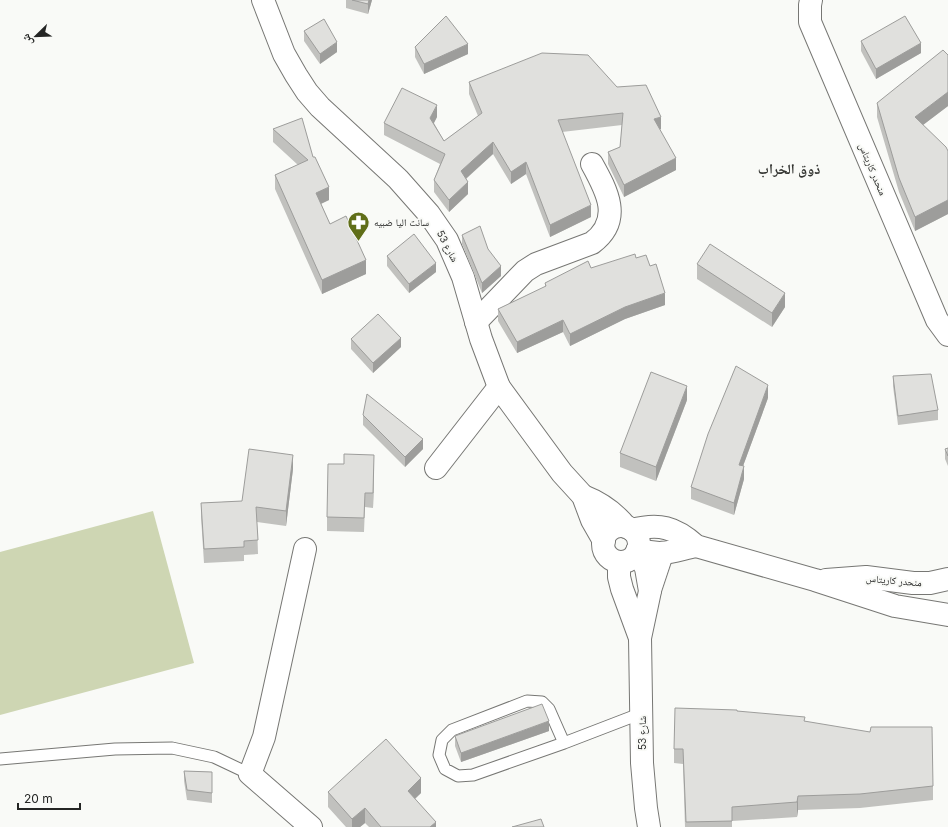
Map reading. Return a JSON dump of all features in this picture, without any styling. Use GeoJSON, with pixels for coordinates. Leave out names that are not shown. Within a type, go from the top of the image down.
{"type":"FeatureCollection","features":[{"type":"Feature","properties":{"kind":"street","name":"شارع 53"},"geometry":{"type":"LineString","coordinates":[[263,0],[284,54],[307,92],[320,107],[398,179],[429,214],[447,240],[463,277],[476,322],[499,387],[562,473],[583,496],[592,520],[604,541],[606,536],[614,528],[630,544]]}},
{"type":"Feature","properties":{"kind":"street","name":"منحدر كاريتاس"},"geometry":{"type":"LineString","coordinates":[[811,0],[810,22],[937,320],[948,335]]}},
{"type":"Feature","properties":{"kind":"street"},"geometry":{"type":"LineString","coordinates":[[476,322],[525,271],[536,264],[592,243],[605,229],[610,218],[609,204],[604,185],[592,164]]}},
{"type":"Feature","properties":{"kind":"street"},"geometry":{"type":"LineString","coordinates":[[436,468],[499,387]]}},
{"type":"Feature","properties":{"kind":"street","name":"شارع 53"},"geometry":{"type":"LineString","coordinates":[[583,496],[607,508],[618,517],[630,544],[646,568],[650,591],[640,638],[642,763],[646,808],[650,827]]}},
{"type":"Feature","properties":{"kind":"street"},"geometry":{"type":"LineString","coordinates":[[696,546],[662,554],[650,552],[630,544],[645,527],[659,527],[673,530],[685,536],[696,546],[815,580],[895,606],[948,615]]}},
{"type":"Feature","properties":{"kind":"street","name":"شارع 53"},"geometry":{"type":"LineString","coordinates":[[630,544],[619,577],[640,638]]}},
{"type":"Feature","properties":{"kind":"street"},"geometry":{"type":"LineString","coordinates":[[304,549],[264,737],[250,774],[311,827]]}},
{"type":"Feature","properties":{"kind":"street"},"geometry":{"type":"LineString","coordinates":[[650,591],[662,554]]}},
{"type":"Feature","properties":{"kind":"street","name":"منحدر كاريتاس"},"geometry":{"type":"LineString","coordinates":[[815,580],[866,577],[913,583],[930,583],[948,579]]}},
{"type":"Feature","properties":{"kind":"lane"},"geometry":{"type":"LineString","coordinates":[[564,743],[549,709],[542,702],[527,701],[452,730],[442,740],[439,755],[445,769],[458,776],[473,775],[564,743],[642,713]]}},
{"type":"Feature","properties":{"kind":"lane"},"geometry":{"type":"LineString","coordinates":[[0,759],[115,749],[172,748],[214,757],[250,774]]}},
{"type":"Feature","properties":{"kind":"green space"},"geometry":{"type":"Polygon","coordinates":[[[153,511],[194,663],[0,715],[0,552],[153,511]]]}},
{"type":"Feature","properties":{"kind":"building"},"geometry":{"type":"Polygon","coordinates":[[[352,0],[369,0],[368,4],[352,0]]]}},
{"type":"Feature","properties":{"kind":"building"},"geometry":{"type":"Polygon","coordinates":[[[446,16],[468,44],[424,64],[415,47],[446,16]]]}},
{"type":"Feature","properties":{"kind":"building"},"geometry":{"type":"Polygon","coordinates":[[[905,16],[921,43],[876,69],[861,41],[905,16]]]}},
{"type":"Feature","properties":{"kind":"building"},"geometry":{"type":"Polygon","coordinates":[[[324,19],[337,42],[320,54],[304,31],[324,19]]]}},
{"type":"Feature","properties":{"kind":"building"},"geometry":{"type":"Polygon","coordinates":[[[943,50],[948,55],[948,92],[915,117],[946,147],[948,151],[948,200],[915,217],[899,178],[877,103],[943,50]]]}},
{"type":"Feature","properties":{"kind":"building"},"geometry":{"type":"Polygon","coordinates":[[[542,53],[588,55],[617,87],[646,85],[661,117],[654,119],[676,158],[624,185],[608,152],[620,147],[623,113],[558,120],[591,205],[550,225],[526,162],[511,172],[493,142],[461,171],[468,182],[449,200],[434,180],[445,154],[384,123],[402,88],[437,105],[430,118],[444,141],[482,113],[469,82],[542,53]]]}},
{"type":"Feature","properties":{"kind":"building"},"geometry":{"type":"Polygon","coordinates":[[[302,118],[313,157],[315,157],[329,187],[316,193],[330,224],[346,216],[366,260],[322,280],[275,175],[308,160],[273,129],[302,118]]]}},
{"type":"Feature","properties":{"kind":"building"},"geometry":{"type":"Polygon","coordinates":[[[480,226],[488,249],[501,266],[482,283],[462,235],[480,226]]]}},
{"type":"Feature","properties":{"kind":"building"},"geometry":{"type":"Polygon","coordinates":[[[414,234],[436,263],[409,284],[387,256],[414,234]]]}},
{"type":"Feature","properties":{"kind":"building"},"geometry":{"type":"Polygon","coordinates":[[[710,244],[785,293],[772,313],[697,264],[710,244]]]}},
{"type":"Feature","properties":{"kind":"building"},"geometry":{"type":"Polygon","coordinates":[[[635,254],[636,258],[646,255],[650,266],[656,264],[665,293],[625,307],[570,334],[563,320],[517,342],[498,309],[546,286],[545,283],[588,261],[591,268],[635,254]]]}},
{"type":"Feature","properties":{"kind":"building"},"geometry":{"type":"Polygon","coordinates":[[[378,314],[401,338],[373,363],[351,339],[378,314]]]}},
{"type":"Feature","properties":{"kind":"building"},"geometry":{"type":"Polygon","coordinates":[[[736,366],[768,385],[739,465],[744,466],[734,503],[691,487],[708,434],[736,366]]]}},
{"type":"Feature","properties":{"kind":"building"},"geometry":{"type":"Polygon","coordinates":[[[651,372],[687,386],[656,467],[620,453],[651,372]]]}},
{"type":"Feature","properties":{"kind":"building"},"geometry":{"type":"Polygon","coordinates":[[[931,374],[938,410],[898,416],[893,376],[931,374]]]}},
{"type":"Feature","properties":{"kind":"building"},"geometry":{"type":"Polygon","coordinates":[[[367,394],[423,439],[405,457],[363,415],[367,394]]]}},
{"type":"Feature","properties":{"kind":"building"},"geometry":{"type":"Polygon","coordinates":[[[948,448],[948,456],[945,449],[948,448]]]}},
{"type":"Feature","properties":{"kind":"building"},"geometry":{"type":"Polygon","coordinates":[[[249,449],[293,455],[286,511],[256,507],[258,540],[244,541],[244,547],[204,549],[201,503],[242,501],[249,449]]]}},
{"type":"Feature","properties":{"kind":"building"},"geometry":{"type":"Polygon","coordinates":[[[344,454],[374,455],[373,493],[365,493],[364,518],[327,517],[328,464],[344,464],[344,454]]]}},
{"type":"Feature","properties":{"kind":"building"},"geometry":{"type":"Polygon","coordinates":[[[542,704],[549,721],[461,753],[455,736],[542,704]]]}},
{"type":"Feature","properties":{"kind":"building"},"geometry":{"type":"Polygon","coordinates":[[[675,708],[737,710],[805,717],[804,721],[870,732],[871,727],[932,727],[933,786],[860,794],[798,796],[797,802],[732,807],[732,821],[686,822],[683,749],[674,749],[675,708]]]}},
{"type":"Feature","properties":{"kind":"building"},"geometry":{"type":"Polygon","coordinates":[[[386,739],[421,778],[408,791],[436,822],[430,827],[381,827],[365,808],[352,819],[328,792],[386,739]]]}},
{"type":"Feature","properties":{"kind":"building"},"geometry":{"type":"Polygon","coordinates":[[[184,771],[212,772],[212,793],[187,790],[184,771]]]}},
{"type":"Feature","properties":{"kind":"building"},"geometry":{"type":"Polygon","coordinates":[[[541,819],[544,827],[512,827],[541,819]]]}},
{"type":"Feature","properties":{"kind":"place","name":"سانت اليا ضبيه"},"geometry":{"type":"Point","coordinates":[358,242]}},
{"type":"Feature","properties":{"kind":"district","name":"ذوق الخراب"},"geometry":{"type":"Point","coordinates":[789,169]}}]}
